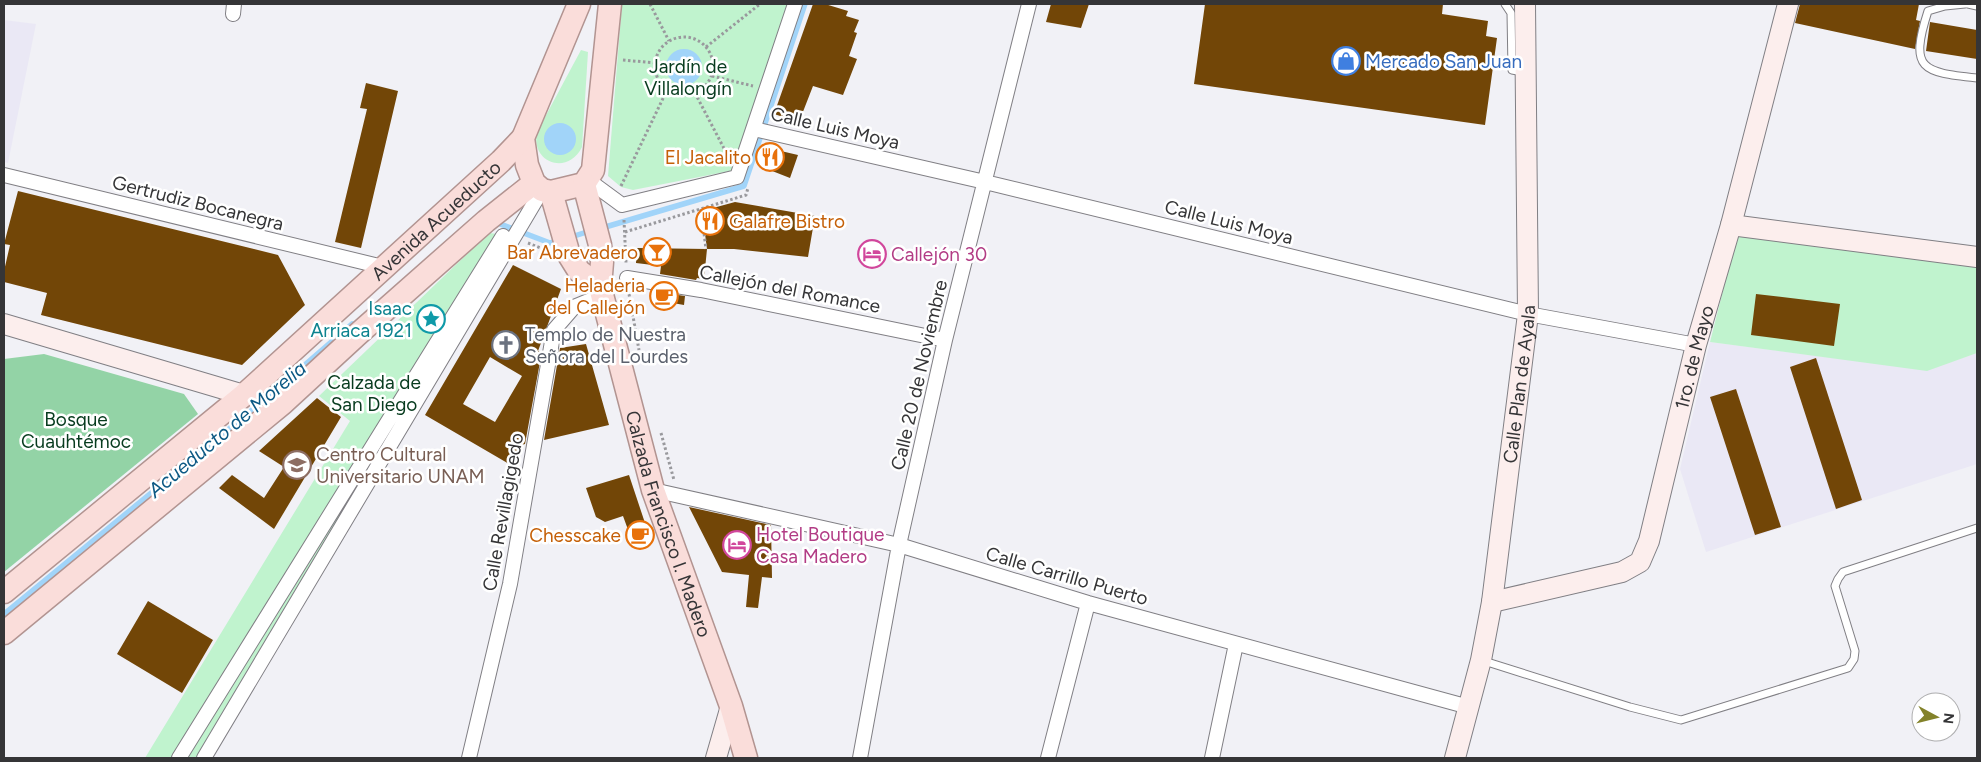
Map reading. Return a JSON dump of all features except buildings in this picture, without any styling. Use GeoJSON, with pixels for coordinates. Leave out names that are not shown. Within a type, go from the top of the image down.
{"type":"FeatureCollection","features":[{"type":"Feature","properties":{"kind":"main road"},"geometry":{"type":"LineString","coordinates":[[579,4],[523,138],[527,165],[542,188],[569,255],[579,271],[601,291]]}},
{"type":"Feature","properties":{"kind":"main road"},"geometry":{"type":"LineString","coordinates":[[542,188],[586,182],[593,170],[610,4]]}},
{"type":"Feature","properties":{"kind":"main road","name":"Avenida Acueducto"},"geometry":{"type":"LineString","coordinates":[[4,592],[244,395],[382,267],[502,160],[523,138]]}},
{"type":"Feature","properties":{"kind":"main road","name":"Calzada Francisco I. Madero"},"geometry":{"type":"LineString","coordinates":[[586,182],[600,245],[602,262],[601,291],[653,490],[730,706],[746,758]]}},
{"type":"Feature","properties":{"kind":"main road","name":"Avenida Acueducto"},"geometry":{"type":"LineString","coordinates":[[4,632],[283,403],[486,221],[542,188]]}},
{"type":"Feature","properties":{"kind":"street"},"geometry":{"type":"LineString","coordinates":[[586,182],[622,205],[737,177],[795,4]]}},
{"type":"Feature","properties":{"kind":"street","name":"Calle 20 de Noviembre"},"geometry":{"type":"LineString","coordinates":[[860,758],[899,546],[945,340],[1029,4]]}},
{"type":"Feature","properties":{"kind":"street","name":"Calle Plan de Ayala"},"geometry":{"type":"LineString","coordinates":[[1455,758],[1481,660],[1492,602],[1528,314],[1524,4]]}},
{"type":"Feature","properties":{"kind":"street","name":"1ro. de Mayo"},"geometry":{"type":"LineString","coordinates":[[1492,602],[1622,572],[1640,562],[1649,541],[1696,345],[1732,224],[1788,4]]}},
{"type":"Feature","properties":{"kind":"street","name":"Calle Luis Moya"},"geometry":{"type":"LineString","coordinates":[[754,129],[985,182],[1528,314],[1696,345]]}},
{"type":"Feature","properties":{"kind":"street","name":"Gertrudiz Bocanegra"},"geometry":{"type":"LineString","coordinates":[[4,175],[382,267]]}},
{"type":"Feature","properties":{"kind":"street"},"geometry":{"type":"LineString","coordinates":[[204,758],[542,188]]}},
{"type":"Feature","properties":{"kind":"street"},"geometry":{"type":"LineString","coordinates":[[180,758],[511,222]]}},
{"type":"Feature","properties":{"kind":"street"},"geometry":{"type":"LineString","coordinates":[[1732,224],[1977,257]]}},
{"type":"Feature","properties":{"kind":"street","name":"Callejón del Romance"},"geometry":{"type":"LineString","coordinates":[[627,278],[701,290],[945,340]]}},
{"type":"Feature","properties":{"kind":"street","name":"Calle Revillagigedo"},"geometry":{"type":"LineString","coordinates":[[469,758],[510,584],[554,330],[574,307],[601,291]]}},
{"type":"Feature","properties":{"kind":"street"},"geometry":{"type":"LineString","coordinates":[[4,324],[244,395]]}},
{"type":"Feature","properties":{"kind":"street","name":"Calle Carrillo Puerto"},"geometry":{"type":"LineString","coordinates":[[653,490],[899,546],[1088,603],[1469,707]]}},
{"type":"Feature","properties":{"kind":"street"},"geometry":{"type":"LineString","coordinates":[[1048,758],[1088,603]]}},
{"type":"Feature","properties":{"kind":"street"},"geometry":{"type":"LineString","coordinates":[[1212,758],[1236,644]]}},
{"type":"Feature","properties":{"kind":"street"},"geometry":{"type":"LineString","coordinates":[[716,758],[730,706]]}},
{"type":"Feature","properties":{"kind":"lane"},"geometry":{"type":"LineString","coordinates":[[1505,4],[1511,13],[1512,70],[1525,72]]}},
{"type":"Feature","properties":{"kind":"lane"},"geometry":{"type":"LineString","coordinates":[[1977,6],[1967,4],[1946,6],[1928,11],[1921,35],[1919,55],[1927,67],[1941,74],[1977,78]]}},
{"type":"Feature","properties":{"kind":"lane"},"geometry":{"type":"LineString","coordinates":[[1481,660],[1630,707],[1681,720],[1848,668],[1854,659],[1855,651],[1836,586],[1843,572],[1977,528]]}},
{"type":"Feature","properties":{"kind":"path"},"geometry":{"type":"LineString","coordinates":[[650,4],[669,41]]}},
{"type":"Feature","properties":{"kind":"path"},"geometry":{"type":"LineString","coordinates":[[706,47],[760,4]]}},
{"type":"Feature","properties":{"kind":"path"},"geometry":{"type":"LineString","coordinates":[[676,38],[693,38],[706,47],[713,60],[712,76],[708,83],[695,93],[686,95],[676,94],[667,90],[658,78],[656,63],[658,54],[669,41],[676,38]]}},
{"type":"Feature","properties":{"kind":"path"},"geometry":{"type":"LineString","coordinates":[[617,60],[656,63]]}},
{"type":"Feature","properties":{"kind":"path"},"geometry":{"type":"LineString","coordinates":[[712,76],[761,88]]}},
{"type":"Feature","properties":{"kind":"path"},"geometry":{"type":"LineString","coordinates":[[621,187],[667,90]]}},
{"type":"Feature","properties":{"kind":"path"},"geometry":{"type":"LineString","coordinates":[[695,93],[730,161]]}},
{"type":"Feature","properties":{"kind":"path"},"geometry":{"type":"LineString","coordinates":[[614,181],[621,187],[627,188]]}},
{"type":"Feature","properties":{"kind":"path"},"geometry":{"type":"LineString","coordinates":[[625,232],[746,195]]}},
{"type":"Feature","properties":{"kind":"path"},"geometry":{"type":"LineString","coordinates":[[701,209],[706,249]]}},
{"type":"Feature","properties":{"kind":"path"},"geometry":{"type":"LineString","coordinates":[[513,237],[553,253]]}},
{"type":"Feature","properties":{"kind":"path"},"geometry":{"type":"LineString","coordinates":[[625,239],[627,278],[640,356]]}},
{"type":"Feature","properties":{"kind":"shaded area"},"geometry":{"type":"Polygon","coordinates":[[[4,20],[36,24],[8,163],[4,162],[4,20]]]}},
{"type":"Feature","properties":{"kind":"shaded area"},"geometry":{"type":"Polygon","coordinates":[[[1710,342],[1927,370],[1977,353],[1977,464],[1706,552],[1680,469],[1710,342]]]}},
{"type":"Feature","properties":{"kind":"green space","name":"Jardín de Villalongín"},"geometry":{"type":"Polygon","coordinates":[[[622,4],[788,4],[735,170],[633,190],[621,187],[608,176],[622,4]]]}},
{"type":"Feature","properties":{"kind":"green space"},"geometry":{"type":"Polygon","coordinates":[[[581,50],[588,52],[582,147],[576,156],[568,161],[552,162],[544,158],[539,152],[536,143],[537,132],[581,50]],[[575,134],[545,136],[546,147],[575,144],[575,134]]]}},
{"type":"Feature","properties":{"kind":"green space","name":"Calzada de San Diego"},"geometry":{"type":"Polygon","coordinates":[[[489,233],[498,234],[503,241],[198,758],[145,758],[350,421],[319,396],[489,233]]]}},
{"type":"Feature","properties":{"kind":"green space"},"geometry":{"type":"Polygon","coordinates":[[[1737,235],[1977,266],[1977,353],[1927,371],[1710,342],[1737,235]]]}},
{"type":"Feature","properties":{"kind":"green space","name":"Bosque Cuauhtémoc"},"geometry":{"type":"Polygon","coordinates":[[[44,354],[184,394],[198,414],[4,572],[4,359],[44,354]]]}},
{"type":"Feature","properties":{"kind":"water"},"geometry":{"type":"Polygon","coordinates":[[[684,49],[691,50],[697,54],[701,60],[701,74],[697,80],[691,84],[684,85],[677,84],[671,80],[667,74],[666,67],[667,60],[671,54],[677,50],[684,49]]]}},
{"type":"Feature","properties":{"kind":"water"},"geometry":{"type":"Polygon","coordinates":[[[560,123],[571,128],[576,139],[571,150],[560,155],[549,150],[544,139],[549,128],[560,123]]]}},
{"type":"Feature","properties":{"kind":"waterway","name":"Acueducto de Morelia"},"geometry":{"type":"LineString","coordinates":[[602,228],[744,186],[805,4]]}},
{"type":"Feature","properties":{"kind":"waterway","name":"Acueducto de Morelia"},"geometry":{"type":"LineString","coordinates":[[495,222],[550,243],[559,240]]}},
{"type":"Feature","properties":{"kind":"waterway","name":"Acueducto de Morelia"},"geometry":{"type":"LineString","coordinates":[[568,238],[593,230]]}},
{"type":"Feature","properties":{"kind":"waterway","name":"Acueducto de Morelia"},"geometry":{"type":"LineString","coordinates":[[4,614],[262,402],[352,324]]}},
{"type":"Feature","properties":{"kind":"place","name":"Mercado San Juan"},"geometry":{"type":"Point","coordinates":[1346,61]}},
{"type":"Feature","properties":{"kind":"place","name":"El Jacalito"},"geometry":{"type":"Point","coordinates":[770,157]}},
{"type":"Feature","properties":{"kind":"place","name":"Galafre Bistro"},"geometry":{"type":"Point","coordinates":[710,221]}},
{"type":"Feature","properties":{"kind":"place","name":"Bar Abrevadero"},"geometry":{"type":"Point","coordinates":[657,252]}},
{"type":"Feature","properties":{"kind":"place","name":"Callejón 30"},"geometry":{"type":"Point","coordinates":[872,254]}},
{"type":"Feature","properties":{"kind":"place","name":"Heladeria del Callejón"},"geometry":{"type":"Point","coordinates":[664,296]}},
{"type":"Feature","properties":{"kind":"place","name":"Isaac Arriaca 1921"},"geometry":{"type":"Point","coordinates":[431,319]}},
{"type":"Feature","properties":{"kind":"place","name":"Templo de Nuestra Señora del Lourdes"},"geometry":{"type":"Point","coordinates":[506,345]}},
{"type":"Feature","properties":{"kind":"place","name":"Centro Cultural Universitario UNAM"},"geometry":{"type":"Point","coordinates":[297,465]}},
{"type":"Feature","properties":{"kind":"place","name":"Chesscake"},"geometry":{"type":"Point","coordinates":[640,535]}},
{"type":"Feature","properties":{"kind":"place","name":"Hotel Boutique Casa Madero"},"geometry":{"type":"Point","coordinates":[737,545]}}]}
